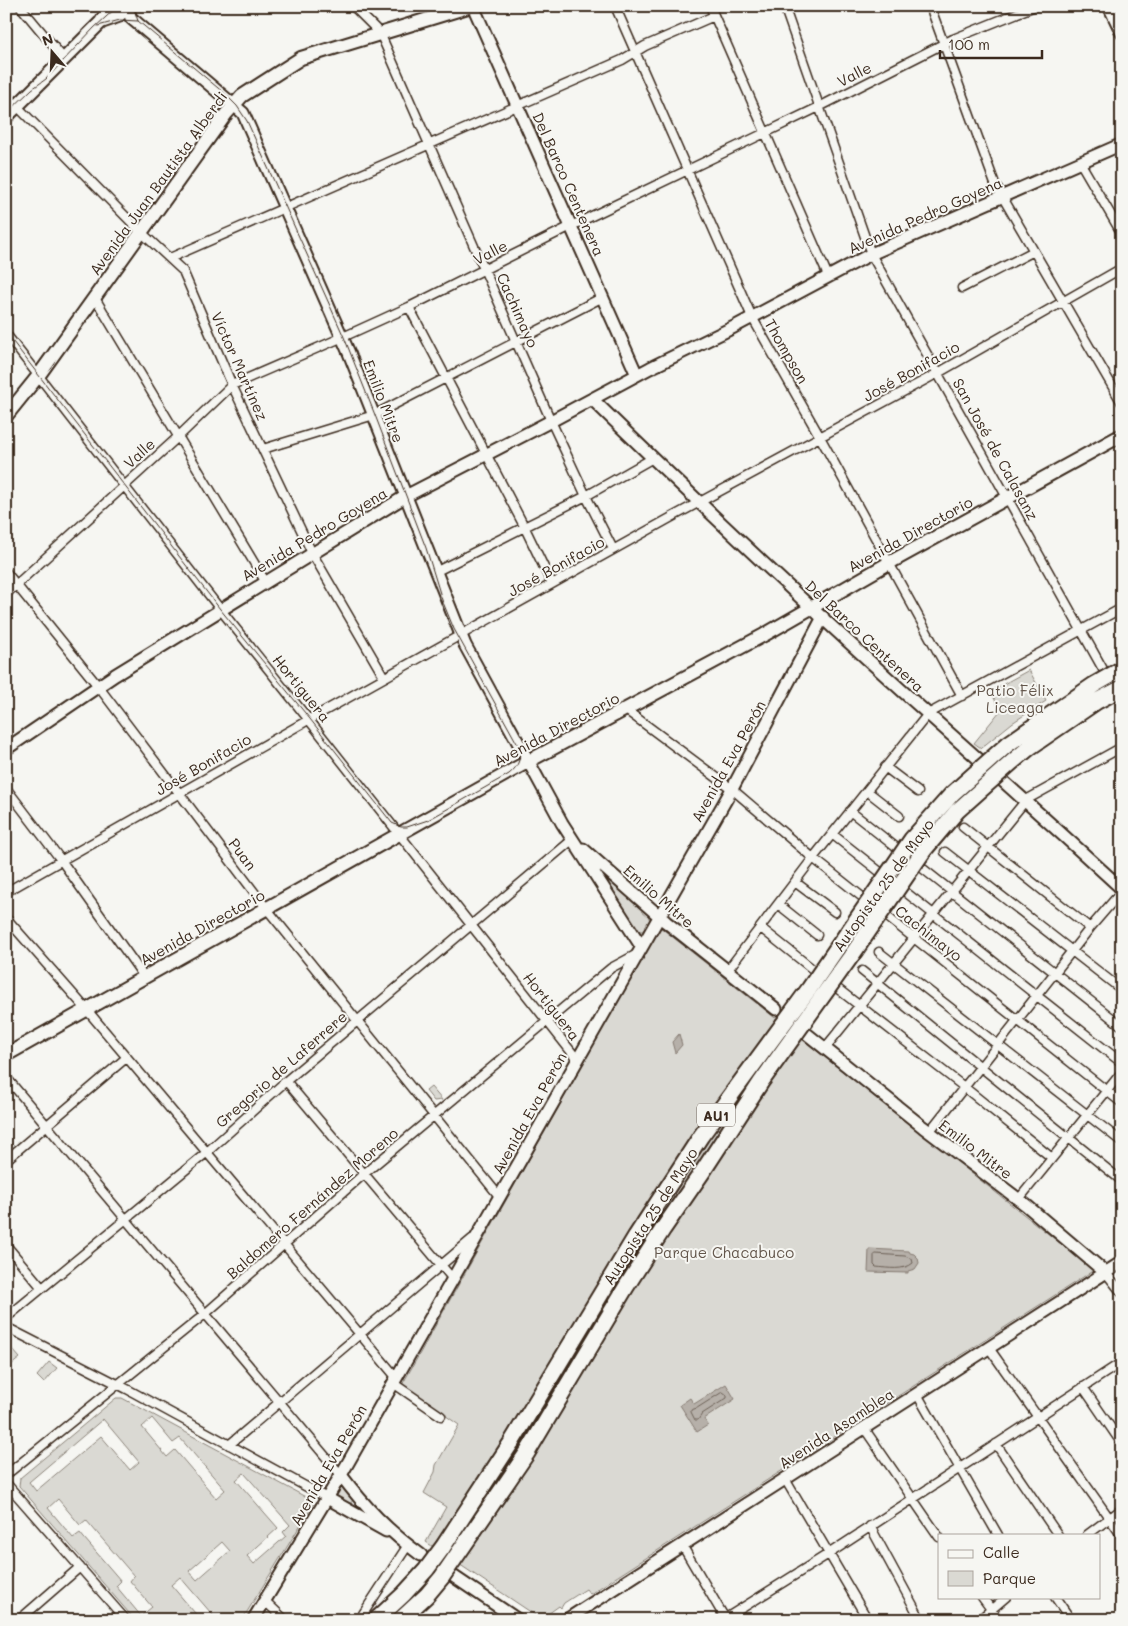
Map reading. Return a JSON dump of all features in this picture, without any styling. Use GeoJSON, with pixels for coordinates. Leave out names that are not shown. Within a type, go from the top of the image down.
{"type":"FeatureCollection","features":[{"type":"Feature","properties":{"kind":"highway","name":"Autopista 25 de Mayo"},"geometry":{"type":"LineString","coordinates":[[376,1620],[426,1570],[442,1547],[511,1443],[636,1236],[701,1136],[809,989],[912,839],[952,794],[1008,744],[1094,685],[1122,669]]}},
{"type":"Feature","properties":{"kind":"highway","name":"Autopista 25 de Mayo"},"geometry":{"type":"LineString","coordinates":[[400,1620],[427,1595],[442,1577],[516,1469],[663,1229],[761,1082],[924,850],[957,811],[1030,747],[1097,701],[1122,688]]}},
{"type":"Feature","properties":{"kind":"main road"},"geometry":{"type":"LineString","coordinates":[[6,117],[101,22],[110,6]]}},
{"type":"Feature","properties":{"kind":"main road","name":"Avenida Juan Bautista Alberdi"},"geometry":{"type":"LineString","coordinates":[[6,416],[39,375],[234,104],[242,96],[300,58],[380,33],[438,11],[472,6]]}},
{"type":"Feature","properties":{"kind":"main road"},"geometry":{"type":"LineString","coordinates":[[101,22],[118,16],[128,7]]}},
{"type":"Feature","properties":{"kind":"main road","name":"Avenida Directorio"},"geometry":{"type":"LineString","coordinates":[[6,1055],[399,834],[764,635],[1122,435]]}},
{"type":"Feature","properties":{"kind":"street"},"geometry":{"type":"LineString","coordinates":[[20,6],[64,59]]}},
{"type":"Feature","properties":{"kind":"street","name":"Cachimayo"},"geometry":{"type":"LineString","coordinates":[[353,6],[380,33],[551,421],[613,549]]}},
{"type":"Feature","properties":{"kind":"street","name":"Del Barco Centenera"},"geometry":{"type":"LineString","coordinates":[[472,6],[637,374]]}},
{"type":"Feature","properties":{"kind":"street","name":"Thompson"},"geometry":{"type":"LineString","coordinates":[[615,6],[748,319],[820,437],[962,696]]}},
{"type":"Feature","properties":{"kind":"street"},"geometry":{"type":"LineString","coordinates":[[710,6],[828,276]]}},
{"type":"Feature","properties":{"kind":"street","name":"San José de Calasanz"},"geometry":{"type":"LineString","coordinates":[[784,6],[871,254],[1122,704]]}},
{"type":"Feature","properties":{"kind":"street"},"geometry":{"type":"LineString","coordinates":[[930,6],[995,184],[1122,403]]}},
{"type":"Feature","properties":{"kind":"street","name":"Valle"},"geometry":{"type":"LineString","coordinates":[[6,594],[232,385],[343,338],[409,307],[944,44],[1035,6]]}},
{"type":"Feature","properties":{"kind":"street"},"geometry":{"type":"LineString","coordinates":[[1109,6],[1122,34]]}},
{"type":"Feature","properties":{"kind":"street","name":"Emilio Mitre"},"geometry":{"type":"LineString","coordinates":[[128,7],[131,18],[243,113],[343,338],[461,635],[572,840],[639,950]]}},
{"type":"Feature","properties":{"kind":"street"},"geometry":{"type":"LineString","coordinates":[[170,258],[622,60],[645,46],[714,16]]}},
{"type":"Feature","properties":{"kind":"street","name":"Víctor Martínez"},"geometry":{"type":"LineString","coordinates":[[6,95],[141,232],[183,271],[232,385],[312,552],[384,678]]}},
{"type":"Feature","properties":{"kind":"street","name":"Avenida Pedro Goyena"},"geometry":{"type":"LineString","coordinates":[[6,749],[98,686],[312,552],[406,496],[650,368],[662,358],[732,324],[748,319],[871,254],[1122,144]]}},
{"type":"Feature","properties":{"kind":"street"},"geometry":{"type":"LineString","coordinates":[[1080,162],[1122,234]]}},
{"type":"Feature","properties":{"kind":"street"},"geometry":{"type":"LineString","coordinates":[[962,288],[1034,251]]}},
{"type":"Feature","properties":{"kind":"street","name":"José Bonifacio"},"geometry":{"type":"LineString","coordinates":[[6,892],[613,549],[938,373],[1122,268]]}},
{"type":"Feature","properties":{"kind":"street"},"geometry":{"type":"LineString","coordinates":[[263,449],[374,415],[603,297]]}},
{"type":"Feature","properties":{"kind":"street"},"geometry":{"type":"LineString","coordinates":[[95,298],[266,581]]}},
{"type":"Feature","properties":{"kind":"street"},"geometry":{"type":"LineString","coordinates":[[409,307],[524,526],[552,584]]}},
{"type":"Feature","properties":{"kind":"street","name":"Hortiguera"},"geometry":{"type":"LineString","coordinates":[[6,334],[220,609],[577,1059]]}},
{"type":"Feature","properties":{"kind":"street","name":"Del Barco Centenera"},"geometry":{"type":"LineString","coordinates":[[592,399],[812,607],[1122,889]]}},
{"type":"Feature","properties":{"kind":"street"},"geometry":{"type":"LineString","coordinates":[[435,572],[586,496],[653,458]]}},
{"type":"Feature","properties":{"kind":"street","name":"Puan"},"geometry":{"type":"LineString","coordinates":[[6,572],[98,686],[268,909],[500,1196]]}},
{"type":"Feature","properties":{"kind":"street"},"geometry":{"type":"LineString","coordinates":[[727,971],[813,858],[928,714],[1122,608]]}},
{"type":"Feature","properties":{"kind":"street","name":"Avenida Eva Perón"},"geometry":{"type":"LineString","coordinates":[[253,1620],[341,1476],[732,789],[823,617]]}},
{"type":"Feature","properties":{"kind":"street","name":"Cachimayo"},"geometry":{"type":"LineString","coordinates":[[626,710],[732,789],[813,858],[1122,1103]]}},
{"type":"Feature","properties":{"kind":"street"},"geometry":{"type":"LineString","coordinates":[[825,1048],[1026,800],[1122,747]]}},
{"type":"Feature","properties":{"kind":"street"},"geometry":{"type":"LineString","coordinates":[[885,767],[918,792]]}},
{"type":"Feature","properties":{"kind":"street"},"geometry":{"type":"LineString","coordinates":[[6,788],[61,860],[145,978]]}},
{"type":"Feature","properties":{"kind":"street"},"geometry":{"type":"LineString","coordinates":[[867,791],[899,816]]}},
{"type":"Feature","properties":{"kind":"street"},"geometry":{"type":"LineString","coordinates":[[850,811],[1122,1026]]}},
{"type":"Feature","properties":{"kind":"street"},"geometry":{"type":"LineString","coordinates":[[963,827],[1090,928]]}},
{"type":"Feature","properties":{"kind":"street"},"geometry":{"type":"LineString","coordinates":[[832,834],[1122,1063]]}},
{"type":"Feature","properties":{"kind":"street","name":"Emilio Mitre"},"geometry":{"type":"LineString","coordinates":[[572,840],[658,916],[776,1009]]}},
{"type":"Feature","properties":{"kind":"street","name":"Gregorio de Laferrere"},"geometry":{"type":"LineString","coordinates":[[6,1318],[126,1221],[206,1153],[286,1081],[572,840]]}},
{"type":"Feature","properties":{"kind":"street"},"geometry":{"type":"LineString","coordinates":[[946,852],[1122,990]]}},
{"type":"Feature","properties":{"kind":"street"},"geometry":{"type":"LineString","coordinates":[[795,882],[835,912]]}},
{"type":"Feature","properties":{"kind":"street"},"geometry":{"type":"LineString","coordinates":[[929,1132],[1090,928],[1114,899],[1122,894]]}},
{"type":"Feature","properties":{"kind":"street"},"geometry":{"type":"LineString","coordinates":[[778,904],[817,935]]}},
{"type":"Feature","properties":{"kind":"street"},"geometry":{"type":"LineString","coordinates":[[6,918],[87,1010],[284,1244],[394,1380],[440,1416]]}},
{"type":"Feature","properties":{"kind":"street"},"geometry":{"type":"LineString","coordinates":[[761,928],[1052,1158]]}},
{"type":"Feature","properties":{"kind":"street","name":"Baldomero Fernández Moreno"},"geometry":{"type":"LineString","coordinates":[[6,1475],[205,1314],[365,1173],[547,1021],[611,968],[639,950]]}},
{"type":"Feature","properties":{"kind":"street"},"geometry":{"type":"LineString","coordinates":[[879,952],[1122,1142]]}},
{"type":"Feature","properties":{"kind":"street"},"geometry":{"type":"LineString","coordinates":[[862,971],[1122,1181]]}},
{"type":"Feature","properties":{"kind":"street","name":"Emilio Mitre"},"geometry":{"type":"LineString","coordinates":[[808,1034],[929,1132],[1019,1200],[1106,1273],[1122,1293]]}},
{"type":"Feature","properties":{"kind":"street"},"geometry":{"type":"LineString","coordinates":[[6,1160],[126,1058]]}},
{"type":"Feature","properties":{"kind":"street"},"geometry":{"type":"LineString","coordinates":[[1019,1200],[1122,1072]]}},
{"type":"Feature","properties":{"kind":"street"},"geometry":{"type":"LineString","coordinates":[[6,1077],[357,1496],[396,1537]]}},
{"type":"Feature","properties":{"kind":"street"},"geometry":{"type":"LineString","coordinates":[[286,1081],[452,1278]]}},
{"type":"Feature","properties":{"kind":"street"},"geometry":{"type":"LineString","coordinates":[[229,1445],[477,1235]]}},
{"type":"Feature","properties":{"kind":"street"},"geometry":{"type":"LineString","coordinates":[[6,1245],[42,1288]]}},
{"type":"Feature","properties":{"kind":"street","name":"Avenida Asamblea"},"geometry":{"type":"LineString","coordinates":[[566,1620],[1122,1262]]}},
{"type":"Feature","properties":{"kind":"street"},"geometry":{"type":"LineString","coordinates":[[6,1327],[118,1384],[327,1498],[396,1537],[421,1555]]}},
{"type":"Feature","properties":{"kind":"street"},"geometry":{"type":"LineString","coordinates":[[989,1348],[1122,1536]]}},
{"type":"Feature","properties":{"kind":"street"},"geometry":{"type":"LineString","coordinates":[[682,1545],[725,1619],[830,1553],[1122,1362]]}},
{"type":"Feature","properties":{"kind":"street"},"geometry":{"type":"LineString","coordinates":[[1083,1387],[1122,1444]]}},
{"type":"Feature","properties":{"kind":"street"},"geometry":{"type":"LineString","coordinates":[[917,1394],[997,1534]]}},
{"type":"Feature","properties":{"kind":"street"},"geometry":{"type":"LineString","coordinates":[[864,1428],[938,1536]]}},
{"type":"Feature","properties":{"kind":"street"},"geometry":{"type":"LineString","coordinates":[[996,1444],[1057,1534]]}},
{"type":"Feature","properties":{"kind":"street"},"geometry":{"type":"LineString","coordinates":[[785,1479],[868,1620]]}},
{"type":"Feature","properties":{"kind":"street"},"geometry":{"type":"LineString","coordinates":[[6,1483],[126,1620]]}},
{"type":"Feature","properties":{"kind":"street"},"geometry":{"type":"LineString","coordinates":[[346,1509],[354,1506],[357,1502],[357,1496]]}},
{"type":"Feature","properties":{"kind":"street"},"geometry":{"type":"LineString","coordinates":[[1088,1534],[1122,1509]]}},
{"type":"Feature","properties":{"kind":"street"},"geometry":{"type":"LineString","coordinates":[[870,1526],[921,1620]]}},
{"type":"Feature","properties":{"kind":"street"},"geometry":{"type":"LineString","coordinates":[[359,1620],[408,1545]]}},
{"type":"Feature","properties":{"kind":"street"},"geometry":{"type":"LineString","coordinates":[[19,1620],[80,1567]]}},
{"type":"Feature","properties":{"kind":"street"},"geometry":{"type":"LineString","coordinates":[[453,1576],[518,1620]]}},
{"type":"Feature","properties":{"kind":"street"},"geometry":{"type":"LineString","coordinates":[[983,1598],[999,1620]]}},
{"type":"Feature","properties":{"kind":"street"},"geometry":{"type":"LineString","coordinates":[[979,1620],[1005,1598]]}},
{"type":"Feature","properties":{"kind":"street"},"geometry":{"type":"LineString","coordinates":[[1056,1598],[1070,1620]]}},
{"type":"Feature","properties":{"kind":"street"},"geometry":{"type":"LineString","coordinates":[[265,1601],[285,1620]]}},
{"type":"Feature","properties":{"kind":"green space","name":"Patio Félix Liceaga"},"geometry":{"type":"Polygon","coordinates":[[[1029,670],[1046,701],[1012,723],[981,748],[974,743],[1000,711],[991,691],[1029,670]]]}},
{"type":"Feature","properties":{"kind":"green space"},"geometry":{"type":"Polygon","coordinates":[[[581,848],[648,915],[650,921],[643,931],[637,931],[581,848]]]}},
{"type":"Feature","properties":{"kind":"green space","name":"Parque Chacabuco"},"geometry":{"type":"Polygon","coordinates":[[[660,927],[1094,1270],[590,1594],[586,1589],[564,1603],[561,1608],[559,1606],[541,1619],[426,1542],[446,1507],[424,1493],[435,1472],[436,1465],[459,1425],[402,1385],[660,927]]]}},
{"type":"Feature","properties":{"kind":"green space"},"geometry":{"type":"Polygon","coordinates":[[[431,1087],[442,1100],[434,1101],[426,1091],[431,1087]]]}},
{"type":"Feature","properties":{"kind":"green space"},"geometry":{"type":"Polygon","coordinates":[[[6,1342],[20,1358],[6,1369],[6,1342]]]}},
{"type":"Feature","properties":{"kind":"green space"},"geometry":{"type":"Polygon","coordinates":[[[49,1362],[57,1368],[44,1383],[37,1376],[49,1362]]]}},
{"type":"Feature","properties":{"kind":"green space"},"geometry":{"type":"Polygon","coordinates":[[[116,1398],[122,1398],[314,1503],[242,1620],[217,1620],[180,1577],[171,1585],[201,1620],[180,1620],[177,1614],[170,1620],[135,1620],[19,1486],[20,1478],[116,1398]],[[152,1418],[142,1427],[167,1457],[175,1450],[216,1498],[225,1490],[180,1438],[173,1443],[152,1418]],[[103,1419],[29,1482],[36,1491],[101,1436],[130,1470],[139,1462],[103,1419]],[[244,1473],[236,1480],[278,1528],[247,1556],[254,1564],[286,1536],[283,1532],[290,1525],[244,1473]],[[58,1499],[48,1508],[73,1538],[80,1533],[121,1581],[116,1586],[141,1616],[152,1607],[130,1581],[134,1576],[86,1520],[80,1525],[58,1499]],[[222,1542],[189,1571],[197,1580],[230,1551],[222,1542]]]}},
{"type":"Feature","properties":{"kind":"green space"},"geometry":{"type":"Polygon","coordinates":[[[341,1487],[353,1498],[350,1504],[336,1496],[341,1487]]]}},
{"type":"Feature","properties":{"kind":"water"},"geometry":{"type":"Polygon","coordinates":[[[679,1034],[682,1045],[675,1053],[672,1042],[679,1034]]]}},
{"type":"Feature","properties":{"kind":"water"},"geometry":{"type":"Polygon","coordinates":[[[869,1249],[909,1251],[918,1258],[919,1263],[915,1269],[908,1271],[908,1273],[868,1272],[869,1249]]]}},
{"type":"Feature","properties":{"kind":"water"},"geometry":{"type":"Polygon","coordinates":[[[726,1384],[735,1399],[704,1419],[708,1425],[697,1432],[680,1405],[690,1398],[694,1404],[726,1384]]]}},
{"type":"Feature","properties":{"kind":"tram line"},"geometry":{"type":"LineString","coordinates":[[6,114],[32,89],[46,79],[94,28],[118,6]]}},
{"type":"Feature","properties":{"kind":"tram line"},"geometry":{"type":"LineString","coordinates":[[6,333],[220,609],[392,823],[401,827],[407,827],[428,820],[509,774],[515,768],[520,757],[518,745],[454,629],[442,600],[426,548],[344,337],[247,121],[237,106],[224,93],[138,21],[133,6]]}},
{"type":"Feature","properties":{"kind":"tram line"},"geometry":{"type":"LineString","coordinates":[[98,26],[120,20],[138,21]]}}]}
